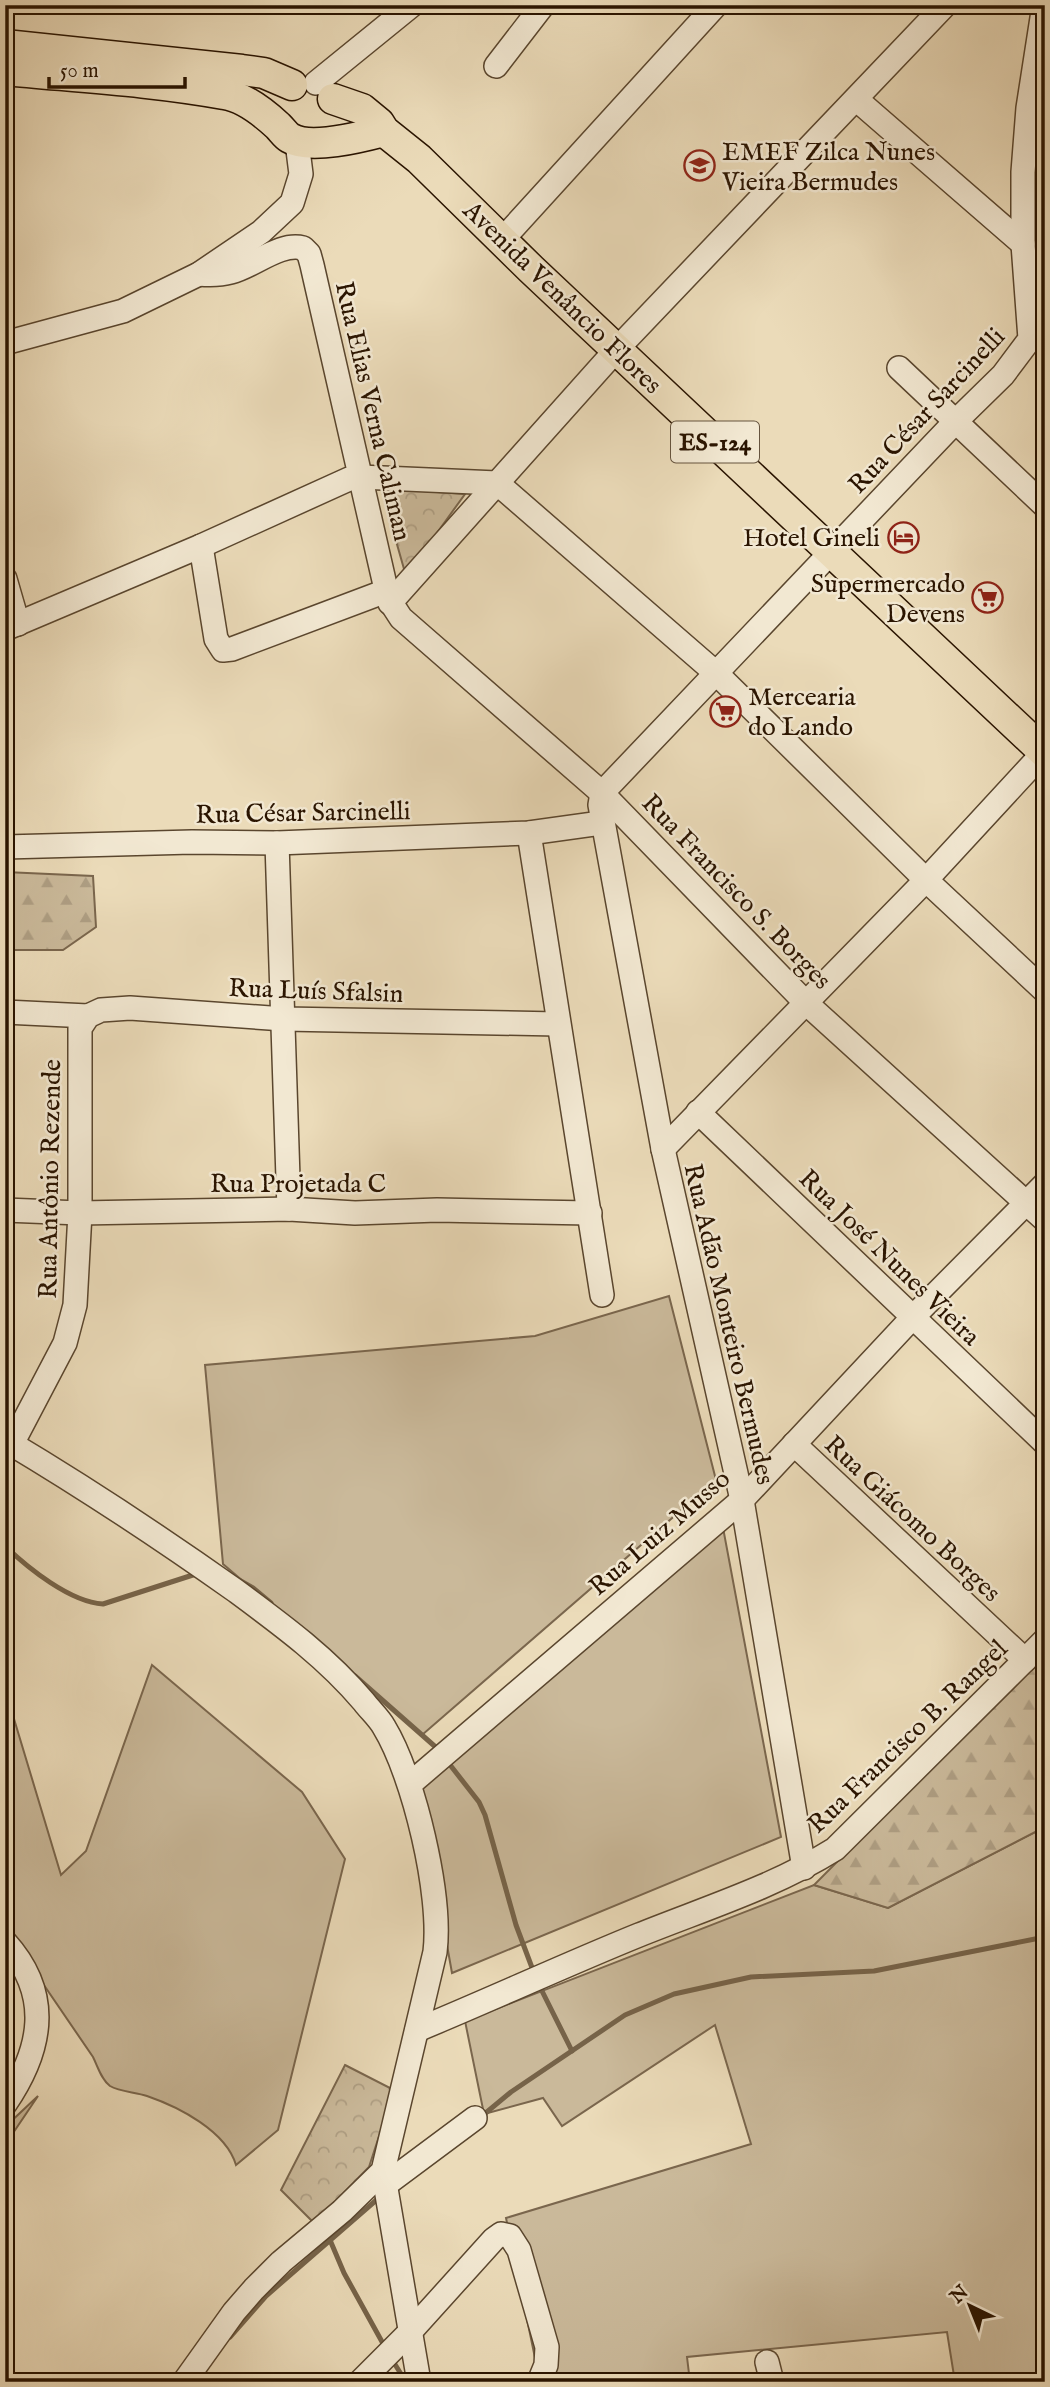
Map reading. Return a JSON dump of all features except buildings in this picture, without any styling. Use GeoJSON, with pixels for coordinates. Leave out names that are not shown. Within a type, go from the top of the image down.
{"type":"FeatureCollection","features":[{"type":"Feature","properties":{"kind":"main road","name":"Avenida Venâncio Flores"},"geometry":{"type":"LineString","coordinates":[[5,45],[264,73],[314,89],[362,109],[419,159],[831,553],[1044,752]]}},
{"type":"Feature","properties":{"kind":"main road"},"geometry":{"type":"LineString","coordinates":[[5,70],[166,85],[227,94],[247,103],[295,137],[345,140],[384,131]]}},
{"type":"Feature","properties":{"kind":"main road"},"geometry":{"type":"LineString","coordinates":[[314,89],[336,113],[332,127],[323,138],[295,137],[275,115],[276,103],[282,92],[314,89]]}},
{"type":"Feature","properties":{"kind":"street"},"geometry":{"type":"LineString","coordinates":[[496,66],[543,5]]}},
{"type":"Feature","properties":{"kind":"street"},"geometry":{"type":"LineString","coordinates":[[502,240],[716,5]]}},
{"type":"Feature","properties":{"kind":"street"},"geometry":{"type":"LineString","coordinates":[[201,547],[216,639],[223,650],[388,597],[497,483],[617,349],[945,5]]}},
{"type":"Feature","properties":{"kind":"street","name":"Rua César Sarcinelli"},"geometry":{"type":"LineString","coordinates":[[602,793],[1003,375],[1030,339],[1023,244],[1023,172],[1028,108],[1044,5]]}},
{"type":"Feature","properties":{"kind":"street"},"geometry":{"type":"LineString","coordinates":[[314,89],[407,7]]}},
{"type":"Feature","properties":{"kind":"street"},"geometry":{"type":"LineString","coordinates":[[856,99],[1023,244]]}},
{"type":"Feature","properties":{"kind":"street"},"geometry":{"type":"LineString","coordinates":[[5,343],[123,311],[199,274],[261,232],[292,203],[301,174],[295,137]]}},
{"type":"Feature","properties":{"kind":"street","name":"Rua Elias Verna Caliman"},"geometry":{"type":"LineString","coordinates":[[199,274],[234,272],[288,248],[303,248],[309,254],[388,597]]}},
{"type":"Feature","properties":{"kind":"street"},"geometry":{"type":"LineString","coordinates":[[898,368],[1045,506]]}},
{"type":"Feature","properties":{"kind":"street"},"geometry":{"type":"LineString","coordinates":[[5,579],[12,626],[201,547],[349,479],[360,477],[497,483],[718,674],[926,880],[1045,991]]}},
{"type":"Feature","properties":{"kind":"street","name":"Rua Francisco S. Borges"},"geometry":{"type":"LineString","coordinates":[[388,597],[401,618],[602,793],[806,1003],[1045,1220]]}},
{"type":"Feature","properties":{"kind":"street"},"geometry":{"type":"LineString","coordinates":[[663,1149],[926,880],[1044,752]]}},
{"type":"Feature","properties":{"kind":"street","name":"Rua Adão Monteiro Bermudes"},"geometry":{"type":"LineString","coordinates":[[602,793],[601,823],[663,1149],[741,1500],[804,1868]]}},
{"type":"Feature","properties":{"kind":"street","name":"Rua César Sarcinelli"},"geometry":{"type":"LineString","coordinates":[[5,847],[192,842],[277,843],[529,833],[601,823]]}},
{"type":"Feature","properties":{"kind":"street"},"geometry":{"type":"LineString","coordinates":[[529,833],[602,1295]]}},
{"type":"Feature","properties":{"kind":"street"},"geometry":{"type":"LineString","coordinates":[[277,843],[289,1209]]}},
{"type":"Feature","properties":{"kind":"street","name":"Rua Luís Sfalsin"},"geometry":{"type":"LineString","coordinates":[[5,1012],[84,1022],[101,1010],[130,1009],[284,1019],[558,1024]]}},
{"type":"Feature","properties":{"kind":"street","name":"Rua Antônio Rezende"},"geometry":{"type":"LineString","coordinates":[[8,1442],[65,1343],[75,1305],[84,1022]]}},
{"type":"Feature","properties":{"kind":"street","name":"Rua José Nunes Vieira"},"geometry":{"type":"LineString","coordinates":[[698,1112],[1045,1443]]}},
{"type":"Feature","properties":{"kind":"street","name":"Rua Luiz Musso"},"geometry":{"type":"LineString","coordinates":[[410,1784],[741,1500],[912,1318],[1045,1184]]}},
{"type":"Feature","properties":{"kind":"street","name":"Rua Projetada C"},"geometry":{"type":"LineString","coordinates":[[5,1210],[80,1213],[289,1209],[355,1213],[437,1210],[590,1213]]}},
{"type":"Feature","properties":{"kind":"street"},"geometry":{"type":"LineString","coordinates":[[8,1442],[180,1551],[298,1636],[346,1680],[384,1727],[410,1784],[432,1879],[438,1932],[384,2178],[419,2382]]}},
{"type":"Feature","properties":{"kind":"street","name":"Rua Giácomo Borges"},"geometry":{"type":"LineString","coordinates":[[794,1444],[1025,1661]]}},
{"type":"Feature","properties":{"kind":"street","name":"Rua Francisco B. Rangel"},"geometry":{"type":"LineString","coordinates":[[417,2030],[804,1868],[835,1849],[1045,1640]]}},
{"type":"Feature","properties":{"kind":"street"},"geometry":{"type":"LineString","coordinates":[[5,1942],[13,1968],[31,1978],[37,2032],[27,2068],[5,2104]]}},
{"type":"Feature","properties":{"kind":"street"},"geometry":{"type":"LineString","coordinates":[[184,2382],[234,2312],[281,2262],[384,2178],[475,2118]]}},
{"type":"Feature","properties":{"kind":"street"},"geometry":{"type":"LineString","coordinates":[[360,2382],[410,2332],[494,2239],[502,2234],[510,2236],[519,2250],[547,2347],[546,2365],[539,2382]]}},
{"type":"Feature","properties":{"kind":"green space"},"geometry":{"type":"Polygon","coordinates":[[[381,488],[465,494],[406,576],[381,488]]]}},
{"type":"Feature","properties":{"kind":"green space"},"geometry":{"type":"Polygon","coordinates":[[[5,872],[93,876],[96,927],[63,950],[5,950],[5,872]]]}},
{"type":"Feature","properties":{"kind":"green space"},"geometry":{"type":"Polygon","coordinates":[[[669,1296],[716,1480],[422,1735],[223,1564],[205,1365],[535,1336],[669,1296]]]}},
{"type":"Feature","properties":{"kind":"green space"},"geometry":{"type":"Polygon","coordinates":[[[721,1517],[781,1837],[452,1973],[418,1783],[721,1517]]]}},
{"type":"Feature","properties":{"kind":"green space"},"geometry":{"type":"Polygon","coordinates":[[[1045,1653],[1045,1827],[888,1908],[814,1885],[1045,1653]]]}},
{"type":"Feature","properties":{"kind":"green space"},"geometry":{"type":"Polygon","coordinates":[[[152,1665],[302,1792],[345,1859],[278,2130],[236,2165],[222,2141],[200,2122],[160,2101],[118,2090],[107,2083],[93,2057],[5,1928],[5,1689],[61,1875],[86,1851],[152,1665]]]}},
{"type":"Feature","properties":{"kind":"green space"},"geometry":{"type":"Polygon","coordinates":[[[1045,1827],[1045,2382],[955,2382],[947,2332],[687,2357],[690,2382],[540,2382],[506,2218],[751,2144],[715,2025],[562,2126],[543,2098],[484,2114],[465,2021],[814,1885],[888,1908],[1045,1827]]]}},
{"type":"Feature","properties":{"kind":"green space"},"geometry":{"type":"Polygon","coordinates":[[[345,2065],[394,2090],[369,2167],[314,2223],[281,2190],[345,2065]]]}},
{"type":"Feature","properties":{"kind":"green space"},"geometry":{"type":"Polygon","coordinates":[[[38,2096],[5,2145],[5,2127],[38,2096]]]}},
{"type":"Feature","properties":{"kind":"waterway"},"geometry":{"type":"LineString","coordinates":[[5,1546],[25,1564],[64,1591],[90,1602],[103,1604],[196,1574]]}},
{"type":"Feature","properties":{"kind":"waterway"},"geometry":{"type":"LineString","coordinates":[[239,1580],[271,1603]]}},
{"type":"Feature","properties":{"kind":"waterway"},"geometry":{"type":"LineString","coordinates":[[355,1676],[439,1750]]}},
{"type":"Feature","properties":{"kind":"waterway"},"geometry":{"type":"LineString","coordinates":[[447,1761],[479,1802],[485,1815],[516,1925],[534,1973]]}},
{"type":"Feature","properties":{"kind":"waterway"},"geometry":{"type":"LineString","coordinates":[[482,2116],[511,2092],[625,2015],[674,1994],[751,1977],[874,1971],[1045,1937]]}},
{"type":"Feature","properties":{"kind":"waterway"},"geometry":{"type":"LineString","coordinates":[[539,1985],[572,2051]]}},
{"type":"Feature","properties":{"kind":"waterway"},"geometry":{"type":"LineString","coordinates":[[230,2337],[266,2296],[381,2196]]}},
{"type":"Feature","properties":{"kind":"waterway"},"geometry":{"type":"LineString","coordinates":[[330,2240],[344,2273],[386,2349]]}},
{"type":"Feature","properties":{"kind":"waterway"},"geometry":{"type":"LineString","coordinates":[[391,2358],[406,2382]]}},
{"type":"Feature","properties":{"kind":"place","name":"EMEF Zilca Nunes Vieira Bermudes"},"geometry":{"type":"Point","coordinates":[699,166]}},
{"type":"Feature","properties":{"kind":"place","name":"Hotel Gineli"},"geometry":{"type":"Point","coordinates":[903,537]}},
{"type":"Feature","properties":{"kind":"place","name":"Supermercado Devens"},"geometry":{"type":"Point","coordinates":[988,598]}},
{"type":"Feature","properties":{"kind":"place","name":"Mercearia do Lando"},"geometry":{"type":"Point","coordinates":[725,711]}}]}
